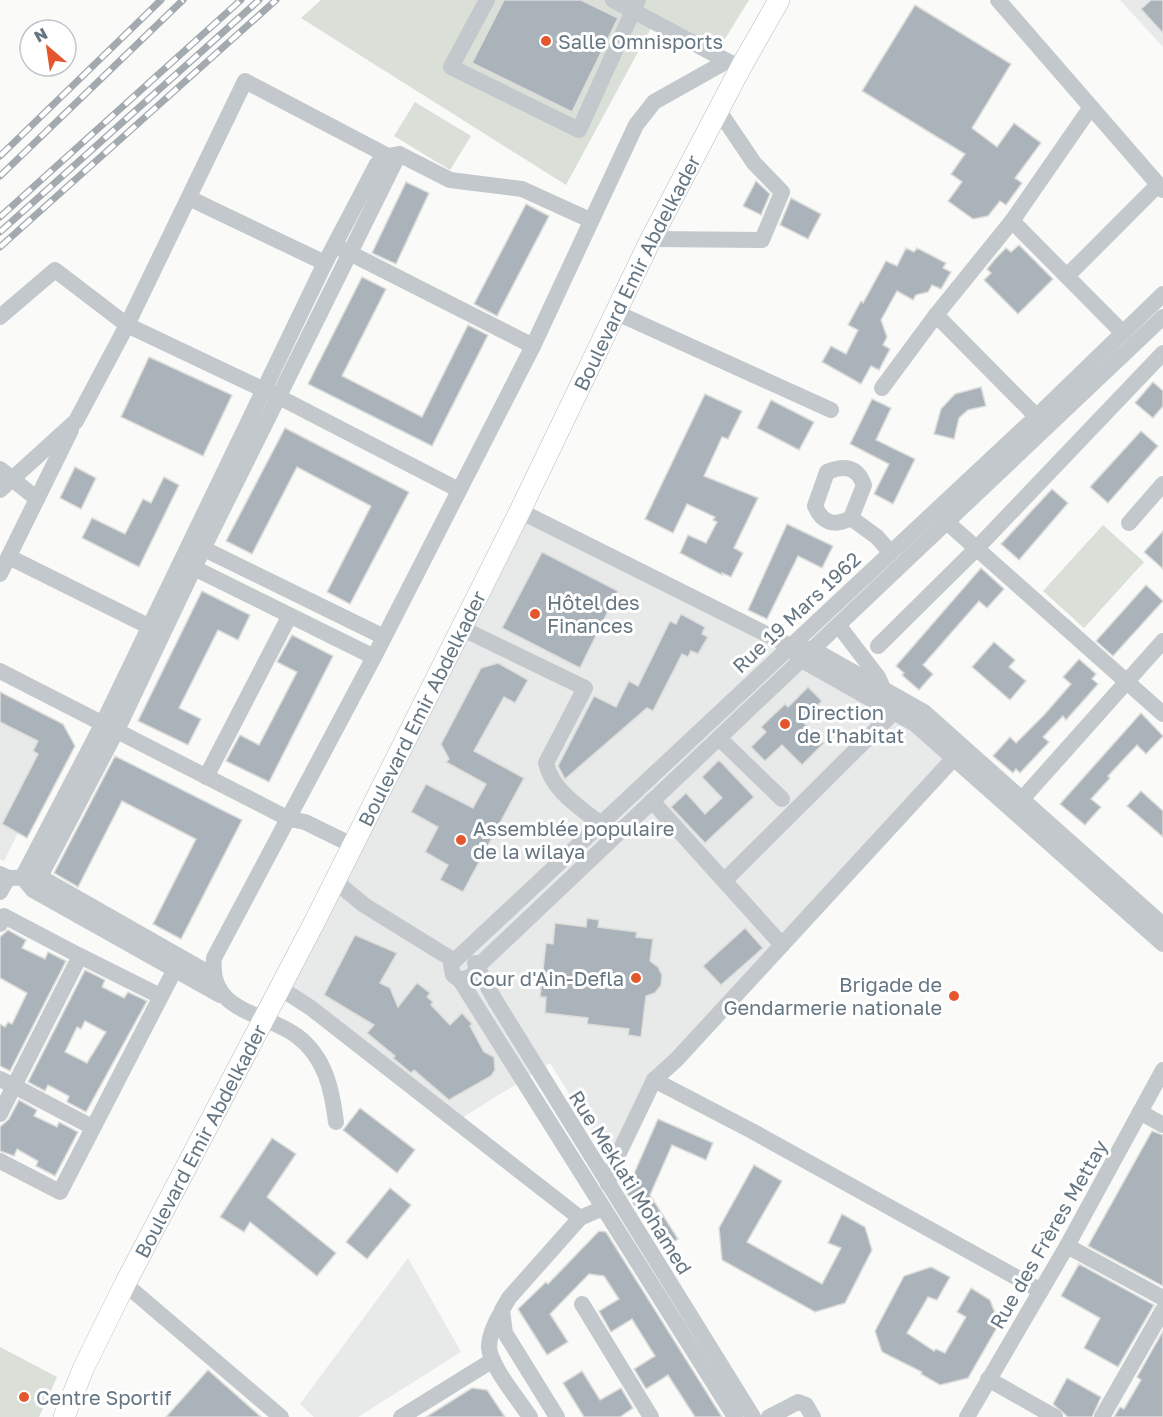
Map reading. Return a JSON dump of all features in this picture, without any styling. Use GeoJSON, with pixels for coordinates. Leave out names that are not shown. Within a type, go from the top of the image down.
{"type":"FeatureCollection","features":[{"type":"Feature","properties":{"kind":"main road","name":"Boulevard Emir Abdelkader"},"geometry":{"type":"LineString","coordinates":[[64,1417],[84,1367],[125,1284],[335,881],[520,511],[651,239],[719,111],[734,64],[779,0]]}},
{"type":"Feature","properties":{"kind":"street"},"geometry":{"type":"LineString","coordinates":[[487,0],[452,67],[579,130],[636,5]]}},
{"type":"Feature","properties":{"kind":"street"},"geometry":{"type":"LineString","coordinates":[[613,0],[636,5],[734,64]]}},
{"type":"Feature","properties":{"kind":"street"},"geometry":{"type":"LineString","coordinates":[[998,0],[1161,187],[1067,276]]}},
{"type":"Feature","properties":{"kind":"street"},"geometry":{"type":"LineString","coordinates":[[220,995],[212,975],[214,958],[384,638],[532,346],[636,125],[654,102],[734,64]]}},
{"type":"Feature","properties":{"kind":"street"},"geometry":{"type":"LineString","coordinates":[[0,574],[76,421],[127,325],[244,81],[393,155],[450,180],[522,189],[590,220]]}},
{"type":"Feature","properties":{"kind":"street"},"geometry":{"type":"LineString","coordinates":[[882,388],[936,315],[1012,220],[1091,106]]}},
{"type":"Feature","properties":{"kind":"street"},"geometry":{"type":"LineString","coordinates":[[651,239],[762,240],[782,192],[754,163],[719,111]]}},
{"type":"Feature","properties":{"kind":"street"},"geometry":{"type":"LineString","coordinates":[[17,882],[110,726],[341,248],[377,164],[393,155]]}},
{"type":"Feature","properties":{"kind":"street"},"geometry":{"type":"LineString","coordinates":[[189,198],[325,263]]}},
{"type":"Feature","properties":{"kind":"street"},"geometry":{"type":"LineString","coordinates":[[1012,220],[1123,333]]}},
{"type":"Feature","properties":{"kind":"street"},"geometry":{"type":"LineString","coordinates":[[341,248],[532,346]]}},
{"type":"Feature","properties":{"kind":"street"},"geometry":{"type":"LineString","coordinates":[[271,394],[325,263],[341,248]]}},
{"type":"Feature","properties":{"kind":"street"},"geometry":{"type":"LineString","coordinates":[[0,316],[55,270],[127,325],[271,394],[459,490]]}},
{"type":"Feature","properties":{"kind":"street","name":"Rue 19 Mars 1962"},"geometry":{"type":"LineString","coordinates":[[1042,422],[1123,333],[1163,294]]}},
{"type":"Feature","properties":{"kind":"street"},"geometry":{"type":"LineString","coordinates":[[617,313],[831,410]]}},
{"type":"Feature","properties":{"kind":"street"},"geometry":{"type":"LineString","coordinates":[[936,315],[1042,422]]}},
{"type":"Feature","properties":{"kind":"street","name":"Rue 19 Mars 1962"},"geometry":{"type":"LineString","coordinates":[[454,958],[602,825],[802,652],[839,626],[941,516],[1042,422],[1163,317]]}},
{"type":"Feature","properties":{"kind":"street"},"geometry":{"type":"LineString","coordinates":[[878,646],[976,549],[1163,353]]}},
{"type":"Feature","properties":{"kind":"street"},"geometry":{"type":"LineString","coordinates":[[37,500],[4,480],[76,421]]}},
{"type":"Feature","properties":{"kind":"street"},"geometry":{"type":"LineString","coordinates":[[1129,523],[1163,484]]}},
{"type":"Feature","properties":{"kind":"street"},"geometry":{"type":"LineString","coordinates":[[520,511],[802,652],[882,687],[924,712],[1163,925]]}},
{"type":"Feature","properties":{"kind":"street"},"geometry":{"type":"LineString","coordinates":[[941,516],[1163,714]]}},
{"type":"Feature","properties":{"kind":"street","name":"Rue 19 Mars 1962"},"geometry":{"type":"LineString","coordinates":[[476,968],[719,738],[802,652],[890,552],[941,516]]}},
{"type":"Feature","properties":{"kind":"street"},"geometry":{"type":"LineString","coordinates":[[851,518],[876,537],[890,552]]}},
{"type":"Feature","properties":{"kind":"street"},"geometry":{"type":"LineString","coordinates":[[197,545],[384,638]]}},
{"type":"Feature","properties":{"kind":"street"},"geometry":{"type":"LineString","coordinates":[[9,557],[150,627]]}},
{"type":"Feature","properties":{"kind":"street"},"geometry":{"type":"LineString","coordinates":[[188,565],[289,617],[374,657]]}},
{"type":"Feature","properties":{"kind":"street"},"geometry":{"type":"LineString","coordinates":[[110,726],[150,627],[188,565]]}},
{"type":"Feature","properties":{"kind":"street"},"geometry":{"type":"LineString","coordinates":[[206,777],[289,617]]}},
{"type":"Feature","properties":{"kind":"street"},"geometry":{"type":"LineString","coordinates":[[839,626],[878,677],[882,687]]}},
{"type":"Feature","properties":{"kind":"street"},"geometry":{"type":"LineString","coordinates":[[461,628],[585,688],[546,763],[550,778],[559,789],[602,825]]}},
{"type":"Feature","properties":{"kind":"street"},"geometry":{"type":"LineString","coordinates":[[1023,798],[1163,641]]}},
{"type":"Feature","properties":{"kind":"street"},"geometry":{"type":"LineString","coordinates":[[802,652],[895,711],[954,758],[1163,944]]}},
{"type":"Feature","properties":{"kind":"street"},"geometry":{"type":"LineString","coordinates":[[0,671],[289,819],[305,822],[352,846]]}},
{"type":"Feature","properties":{"kind":"street"},"geometry":{"type":"LineString","coordinates":[[725,880],[895,711]]}},
{"type":"Feature","properties":{"kind":"street"},"geometry":{"type":"LineString","coordinates":[[719,738],[782,800]]}},
{"type":"Feature","properties":{"kind":"street"},"geometry":{"type":"LineString","coordinates":[[608,1185],[621,1147],[654,1080],[954,758]]}},
{"type":"Feature","properties":{"kind":"street"},"geometry":{"type":"LineString","coordinates":[[652,801],[782,945]]}},
{"type":"Feature","properties":{"kind":"street"},"geometry":{"type":"LineString","coordinates":[[335,881],[364,905],[454,958],[463,955],[471,957],[476,968],[469,979],[460,980],[451,971],[454,958]]}},
{"type":"Feature","properties":{"kind":"street"},"geometry":{"type":"LineString","coordinates":[[17,882],[263,1020],[296,1035],[316,1056],[332,1087],[336,1122]]}},
{"type":"Feature","properties":{"kind":"street"},"geometry":{"type":"LineString","coordinates":[[17,882],[212,975]]}},
{"type":"Feature","properties":{"kind":"street"},"geometry":{"type":"LineString","coordinates":[[0,924],[4,916],[160,996]]}},
{"type":"Feature","properties":{"kind":"street"},"geometry":{"type":"LineString","coordinates":[[0,1114],[7,1082],[80,956]]}},
{"type":"Feature","properties":{"kind":"street","name":"Rue Meklati Mohamed"},"geometry":{"type":"LineString","coordinates":[[476,968],[753,1417]]}},
{"type":"Feature","properties":{"kind":"street"},"geometry":{"type":"LineString","coordinates":[[0,1161],[60,1192],[174,971]]}},
{"type":"Feature","properties":{"kind":"street","name":"Rue Meklati Mohamed"},"geometry":{"type":"LineString","coordinates":[[460,980],[735,1417]]}},
{"type":"Feature","properties":{"kind":"street"},"geometry":{"type":"LineString","coordinates":[[280,988],[319,1014],[580,1218]]}},
{"type":"Feature","properties":{"kind":"street","name":"Rue des Frères Mettay"},"geometry":{"type":"LineString","coordinates":[[967,1417],[1067,1246],[1163,1070]]}},
{"type":"Feature","properties":{"kind":"street"},"geometry":{"type":"LineString","coordinates":[[654,1080],[752,1131],[1041,1291]]}},
{"type":"Feature","properties":{"kind":"street"},"geometry":{"type":"LineString","coordinates":[[7,1082],[92,1127]]}},
{"type":"Feature","properties":{"kind":"street"},"geometry":{"type":"LineString","coordinates":[[1140,1112],[1163,1125]]}},
{"type":"Feature","properties":{"kind":"street"},"geometry":{"type":"LineString","coordinates":[[530,1417],[492,1360],[489,1347],[492,1332],[509,1298],[580,1218],[603,1208]]}},
{"type":"Feature","properties":{"kind":"street"},"geometry":{"type":"LineString","coordinates":[[1067,1246],[1163,1298]]}},
{"type":"Feature","properties":{"kind":"street"},"geometry":{"type":"LineString","coordinates":[[125,1284],[280,1417]]}},
{"type":"Feature","properties":{"kind":"street"},"geometry":{"type":"LineString","coordinates":[[582,1304],[651,1417]]}},
{"type":"Feature","properties":{"kind":"street"},"geometry":{"type":"LineString","coordinates":[[502,1310],[505,1333],[558,1417]]}},
{"type":"Feature","properties":{"kind":"street"},"geometry":{"type":"LineString","coordinates":[[1102,1417],[1163,1310]]}},
{"type":"Feature","properties":{"kind":"street"},"geometry":{"type":"LineString","coordinates":[[401,1417],[492,1360]]}},
{"type":"Feature","properties":{"kind":"street"},"geometry":{"type":"LineString","coordinates":[[988,1379],[1055,1417]]}},
{"type":"Feature","properties":{"kind":"street"},"geometry":{"type":"LineString","coordinates":[[769,1417],[798,1402],[806,1406],[813,1417]]}},
{"type":"Feature","properties":{"kind":"shaded area"},"geometry":{"type":"Polygon","coordinates":[[[321,0],[749,0],[720,47],[657,17],[566,185],[301,18],[321,0]]]}},
{"type":"Feature","properties":{"kind":"shaded area"},"geometry":{"type":"Polygon","coordinates":[[[1120,0],[1163,0],[1163,47],[1120,0]]]}},
{"type":"Feature","properties":{"kind":"shaded area"},"geometry":{"type":"Polygon","coordinates":[[[415,102],[471,136],[450,170],[394,136],[415,102]]]}},
{"type":"Feature","properties":{"kind":"shaded area"},"geometry":{"type":"Polygon","coordinates":[[[520,511],[790,646],[954,758],[677,1059],[617,1157],[594,1134],[550,1063],[457,1121],[281,988],[520,511]]]}},
{"type":"Feature","properties":{"kind":"shaded area"},"geometry":{"type":"Polygon","coordinates":[[[1103,525],[1144,562],[1084,628],[1043,591],[1103,525]]]}},
{"type":"Feature","properties":{"kind":"shaded area"},"geometry":{"type":"Polygon","coordinates":[[[0,692],[63,724],[75,746],[27,838],[18,833],[4,861],[0,859],[0,692]]]}},
{"type":"Feature","properties":{"kind":"shaded area"},"geometry":{"type":"Polygon","coordinates":[[[408,1258],[461,1352],[358,1417],[314,1417],[300,1404],[408,1258]]]}},
{"type":"Feature","properties":{"kind":"shaded area","name":"Centre Sportif"},"geometry":{"type":"Polygon","coordinates":[[[0,1347],[57,1377],[39,1417],[0,1417],[0,1347]]]}},
{"type":"Feature","properties":{"kind":"building","name":"Salle Omnisports"},"geometry":{"type":"Polygon","coordinates":[[[504,0],[581,0],[618,18],[572,112],[472,63],[504,0]]]}},
{"type":"Feature","properties":{"kind":"building"},"geometry":{"type":"Polygon","coordinates":[[[1151,0],[1163,0],[1163,33],[1141,9],[1151,0]]]}},
{"type":"Feature","properties":{"kind":"building"},"geometry":{"type":"Polygon","coordinates":[[[915,5],[1011,64],[972,128],[997,147],[1014,123],[1041,143],[1015,178],[1022,183],[1006,205],[1000,201],[988,216],[973,219],[948,201],[962,182],[951,174],[965,154],[862,91],[915,5]]]}},
{"type":"Feature","properties":{"kind":"building"},"geometry":{"type":"Polygon","coordinates":[[[756,181],[770,194],[761,215],[743,206],[756,181]]]}},
{"type":"Feature","properties":{"kind":"building"},"geometry":{"type":"Polygon","coordinates":[[[406,182],[429,193],[396,264],[372,253],[406,182]]]}},
{"type":"Feature","properties":{"kind":"building"},"geometry":{"type":"Polygon","coordinates":[[[791,198],[821,214],[808,239],[780,225],[791,198]]]}},
{"type":"Feature","properties":{"kind":"building"},"geometry":{"type":"Polygon","coordinates":[[[526,204],[549,216],[497,316],[474,304],[526,204]]]}},
{"type":"Feature","properties":{"kind":"building"},"geometry":{"type":"Polygon","coordinates":[[[1019,245],[1053,279],[1018,314],[984,280],[991,273],[987,269],[1006,248],[1011,252],[1019,245]]]}},
{"type":"Feature","properties":{"kind":"building"},"geometry":{"type":"Polygon","coordinates":[[[906,248],[914,252],[917,248],[946,263],[943,268],[951,272],[941,289],[932,285],[928,292],[916,295],[913,300],[897,291],[881,320],[887,337],[883,345],[890,349],[879,370],[871,366],[861,384],[822,362],[831,346],[846,354],[858,330],[848,325],[861,301],[863,303],[886,261],[897,266],[906,248]]]}},
{"type":"Feature","properties":{"kind":"building"},"geometry":{"type":"Polygon","coordinates":[[[362,277],[386,289],[342,376],[422,417],[468,325],[488,335],[432,446],[308,384],[362,277]]]}},
{"type":"Feature","properties":{"kind":"building"},"geometry":{"type":"Polygon","coordinates":[[[149,357],[232,395],[203,456],[121,417],[149,357]]]}},
{"type":"Feature","properties":{"kind":"building"},"geometry":{"type":"Polygon","coordinates":[[[1153,382],[1163,391],[1163,406],[1153,418],[1135,403],[1153,382]]]}},
{"type":"Feature","properties":{"kind":"building"},"geometry":{"type":"Polygon","coordinates":[[[981,387],[986,406],[968,410],[959,418],[954,439],[934,434],[941,409],[955,394],[981,387]]]}},
{"type":"Feature","properties":{"kind":"building"},"geometry":{"type":"Polygon","coordinates":[[[705,394],[742,411],[728,439],[722,437],[704,476],[758,498],[734,548],[743,553],[731,577],[722,573],[722,575],[680,553],[688,535],[706,543],[717,522],[713,520],[715,517],[687,504],[673,533],[645,519],[705,394]]]}},
{"type":"Feature","properties":{"kind":"building"},"geometry":{"type":"Polygon","coordinates":[[[872,399],[891,408],[876,440],[915,459],[893,504],[874,494],[889,464],[850,444],[872,399]]]}},
{"type":"Feature","properties":{"kind":"building"},"geometry":{"type":"Polygon","coordinates":[[[771,400],[814,422],[799,450],[757,428],[771,400]]]}},
{"type":"Feature","properties":{"kind":"building"},"geometry":{"type":"Polygon","coordinates":[[[285,428],[409,492],[350,604],[327,592],[371,506],[297,467],[252,554],[226,541],[285,428]]]}},
{"type":"Feature","properties":{"kind":"building"},"geometry":{"type":"Polygon","coordinates":[[[1141,431],[1158,446],[1108,503],[1090,487],[1141,431]]]}},
{"type":"Feature","properties":{"kind":"building"},"geometry":{"type":"Polygon","coordinates":[[[75,467],[96,478],[81,509],[60,498],[75,467]]]}},
{"type":"Feature","properties":{"kind":"building"},"geometry":{"type":"Polygon","coordinates":[[[164,477],[179,485],[139,567],[82,538],[92,518],[125,534],[143,499],[151,503],[164,477]]]}},
{"type":"Feature","properties":{"kind":"building"},"geometry":{"type":"Polygon","coordinates":[[[1052,489],[1068,503],[1019,560],[1001,544],[1052,489]]]}},
{"type":"Feature","properties":{"kind":"building"},"geometry":{"type":"Polygon","coordinates":[[[787,524],[833,546],[822,568],[798,556],[767,619],[748,610],[787,524]]]}},
{"type":"Feature","properties":{"kind":"building"},"geometry":{"type":"Polygon","coordinates":[[[1163,531],[1163,569],[1144,552],[1163,531]]]}},
{"type":"Feature","properties":{"kind":"building","name":"Hôtel des Finances"},"geometry":{"type":"Polygon","coordinates":[[[542,552],[618,591],[580,668],[502,628],[542,552]]]}},
{"type":"Feature","properties":{"kind":"building"},"geometry":{"type":"Polygon","coordinates":[[[981,568],[1004,589],[987,608],[979,601],[923,665],[933,674],[919,690],[902,675],[904,673],[896,666],[981,568]]]}},
{"type":"Feature","properties":{"kind":"building"},"geometry":{"type":"Polygon","coordinates":[[[1146,585],[1163,601],[1113,656],[1096,641],[1146,585]]]}},
{"type":"Feature","properties":{"kind":"building"},"geometry":{"type":"Polygon","coordinates":[[[202,591],[250,615],[238,640],[218,630],[179,708],[201,719],[188,745],[138,721],[202,591]]]}},
{"type":"Feature","properties":{"kind":"building"},"geometry":{"type":"Polygon","coordinates":[[[681,614],[705,627],[702,634],[708,637],[698,654],[691,651],[688,657],[682,654],[653,711],[647,708],[565,779],[558,766],[594,696],[616,707],[629,681],[638,686],[670,621],[676,624],[681,614]]]}},
{"type":"Feature","properties":{"kind":"building"},"geometry":{"type":"Polygon","coordinates":[[[292,635],[333,656],[269,782],[226,761],[240,735],[259,745],[297,672],[277,662],[292,635]]]}},
{"type":"Feature","properties":{"kind":"building"},"geometry":{"type":"Polygon","coordinates":[[[994,642],[1015,660],[1009,667],[1026,681],[1010,700],[972,667],[994,642]]]}},
{"type":"Feature","properties":{"kind":"building"},"geometry":{"type":"Polygon","coordinates":[[[1079,659],[1096,674],[1092,679],[1098,684],[1066,720],[1063,716],[1043,737],[1049,742],[1020,773],[1016,769],[1013,773],[993,756],[1010,737],[1016,743],[1045,714],[1071,684],[1063,677],[1079,659]]]}},
{"type":"Feature","properties":{"kind":"building"},"geometry":{"type":"Polygon","coordinates":[[[498,663],[528,680],[515,703],[504,697],[474,751],[524,778],[463,892],[440,880],[448,865],[425,852],[438,827],[411,812],[426,784],[473,808],[486,784],[446,762],[449,759],[441,744],[481,668],[498,663]]]}},
{"type":"Feature","properties":{"kind":"building","name":"Direction de l'habitat"},"geometry":{"type":"Polygon","coordinates":[[[808,687],[822,701],[802,721],[824,743],[802,765],[782,745],[765,761],[751,747],[766,732],[761,727],[785,704],[788,707],[808,687]]]}},
{"type":"Feature","properties":{"kind":"building"},"geometry":{"type":"Polygon","coordinates":[[[0,692],[63,724],[75,746],[27,838],[2,824],[38,754],[33,751],[38,741],[0,722],[0,692]]]}},
{"type":"Feature","properties":{"kind":"building"},"geometry":{"type":"Polygon","coordinates":[[[1141,713],[1163,736],[1146,754],[1137,745],[1108,776],[1110,778],[1091,799],[1101,807],[1085,825],[1060,804],[1141,713]]]}},
{"type":"Feature","properties":{"kind":"building"},"geometry":{"type":"Polygon","coordinates":[[[115,756],[242,820],[181,939],[153,924],[196,839],[122,801],[78,887],[54,873],[115,756]]]}},
{"type":"Feature","properties":{"kind":"building"},"geometry":{"type":"Polygon","coordinates":[[[719,760],[754,797],[705,843],[671,807],[686,793],[705,814],[722,798],[702,777],[719,760]]]}},
{"type":"Feature","properties":{"kind":"building"},"geometry":{"type":"Polygon","coordinates":[[[1141,791],[1163,811],[1163,837],[1127,806],[1141,791]]]}},
{"type":"Feature","properties":{"kind":"building","name":"Cour d'Ain-Defla"},"geometry":{"type":"Polygon","coordinates":[[[587,918],[599,920],[598,927],[637,932],[636,937],[653,939],[650,961],[658,967],[662,975],[661,985],[655,993],[646,996],[641,1037],[628,1035],[629,1029],[587,1024],[588,1018],[545,1013],[546,997],[540,997],[546,943],[553,944],[555,923],[586,927],[587,918]]]}},
{"type":"Feature","properties":{"kind":"building"},"geometry":{"type":"Polygon","coordinates":[[[745,928],[763,948],[721,985],[703,966],[745,928]]]}},
{"type":"Feature","properties":{"kind":"building"},"geometry":{"type":"Polygon","coordinates":[[[8,930],[26,940],[22,948],[45,959],[48,952],[66,961],[10,1071],[0,1066],[0,1024],[5,1027],[8,1022],[12,1024],[27,993],[0,978],[0,937],[8,930]]]}},
{"type":"Feature","properties":{"kind":"building"},"geometry":{"type":"Polygon","coordinates":[[[355,935],[397,953],[380,983],[390,988],[398,1007],[417,983],[430,993],[427,997],[433,1002],[431,1005],[450,1025],[462,1013],[472,1024],[470,1026],[484,1052],[494,1057],[495,1070],[491,1076],[449,1100],[414,1070],[411,1073],[393,1058],[395,1056],[367,1033],[374,1025],[324,995],[355,935]]]}},
{"type":"Feature","properties":{"kind":"building"},"geometry":{"type":"Polygon","coordinates":[[[85,970],[105,980],[102,987],[124,998],[128,992],[147,1001],[86,1112],[67,1102],[69,1096],[48,1085],[45,1091],[28,1082],[85,970]],[[85,1021],[81,1029],[77,1027],[65,1052],[87,1063],[106,1032],[85,1021]]]}},
{"type":"Feature","properties":{"kind":"building"},"geometry":{"type":"Polygon","coordinates":[[[19,1100],[37,1110],[34,1116],[57,1127],[59,1122],[78,1132],[55,1176],[36,1166],[38,1161],[17,1149],[14,1156],[0,1151],[0,1127],[9,1119],[19,1100]]]}},
{"type":"Feature","properties":{"kind":"building"},"geometry":{"type":"Polygon","coordinates":[[[360,1108],[415,1150],[397,1173],[343,1130],[360,1108]]]}},
{"type":"Feature","properties":{"kind":"building"},"geometry":{"type":"Polygon","coordinates":[[[658,1119],[713,1143],[706,1160],[672,1145],[650,1195],[678,1239],[662,1249],[626,1192],[658,1119]]]}},
{"type":"Feature","properties":{"kind":"building"},"geometry":{"type":"Polygon","coordinates":[[[1152,1131],[1163,1135],[1163,1286],[1088,1246],[1152,1131]]]}},
{"type":"Feature","properties":{"kind":"building"},"geometry":{"type":"Polygon","coordinates":[[[272,1138],[296,1154],[267,1197],[336,1253],[317,1276],[250,1222],[244,1232],[220,1217],[272,1138]]]}},
{"type":"Feature","properties":{"kind":"building"},"geometry":{"type":"Polygon","coordinates":[[[754,1165],[782,1181],[747,1242],[822,1284],[841,1248],[828,1243],[842,1214],[865,1227],[872,1250],[845,1303],[815,1312],[722,1260],[719,1228],[754,1165]]]}},
{"type":"Feature","properties":{"kind":"building"},"geometry":{"type":"Polygon","coordinates":[[[390,1188],[411,1205],[367,1259],[346,1242],[390,1188]]]}},
{"type":"Feature","properties":{"kind":"building"},"geometry":{"type":"Polygon","coordinates":[[[599,1231],[606,1232],[722,1417],[695,1417],[668,1375],[646,1389],[634,1369],[655,1356],[632,1319],[611,1332],[599,1311],[619,1299],[604,1276],[589,1274],[550,1314],[568,1342],[547,1355],[518,1309],[546,1282],[548,1284],[599,1231]]]}},
{"type":"Feature","properties":{"kind":"building"},"geometry":{"type":"Polygon","coordinates":[[[1079,1264],[1154,1305],[1118,1367],[1084,1348],[1100,1318],[1061,1296],[1079,1264]]]}},
{"type":"Feature","properties":{"kind":"building"},"geometry":{"type":"Polygon","coordinates":[[[931,1267],[950,1277],[937,1300],[928,1297],[907,1333],[934,1351],[936,1349],[945,1353],[966,1317],[957,1312],[971,1288],[990,1300],[999,1324],[968,1378],[940,1385],[921,1374],[922,1372],[882,1352],[875,1331],[904,1276],[931,1267]]]}},
{"type":"Feature","properties":{"kind":"building"},"geometry":{"type":"Polygon","coordinates":[[[1163,1331],[1163,1417],[1114,1417],[1120,1407],[1124,1409],[1141,1380],[1137,1377],[1163,1331]]]}},
{"type":"Feature","properties":{"kind":"building"},"geometry":{"type":"Polygon","coordinates":[[[208,1370],[261,1417],[166,1417],[208,1370]]]}},
{"type":"Feature","properties":{"kind":"building"},"geometry":{"type":"Polygon","coordinates":[[[582,1371],[600,1400],[621,1388],[633,1408],[620,1417],[584,1417],[563,1383],[582,1371]]]}},
{"type":"Feature","properties":{"kind":"building"},"geometry":{"type":"Polygon","coordinates":[[[1067,1378],[1101,1397],[1092,1417],[1068,1417],[1053,1404],[1067,1378]]]}},
{"type":"Feature","properties":{"kind":"building"},"geometry":{"type":"Polygon","coordinates":[[[472,1388],[487,1390],[505,1417],[426,1417],[472,1388]]]}},
{"type":"Feature","properties":{"kind":"railway"},"geometry":{"type":"LineString","coordinates":[[0,156],[161,0]]}},
{"type":"Feature","properties":{"kind":"railway"},"geometry":{"type":"LineString","coordinates":[[0,176],[183,0]]}},
{"type":"Feature","properties":{"kind":"railway"},"geometry":{"type":"LineString","coordinates":[[0,217],[241,0]]}},
{"type":"Feature","properties":{"kind":"railway"},"geometry":{"type":"LineString","coordinates":[[0,232],[259,0]]}},
{"type":"Feature","properties":{"kind":"railway"},"geometry":{"type":"LineString","coordinates":[[0,247],[276,0]]}},
{"type":"Feature","properties":{"kind":"place","name":"Salle Omnisports"},"geometry":{"type":"Point","coordinates":[546,41]}},
{"type":"Feature","properties":{"kind":"place","name":"Hôtel des Finances"},"geometry":{"type":"Point","coordinates":[535,614]}},
{"type":"Feature","properties":{"kind":"place","name":"Direction de l'habitat"},"geometry":{"type":"Point","coordinates":[785,724]}},
{"type":"Feature","properties":{"kind":"place","name":"Assemblée populaire de la wilaya"},"geometry":{"type":"Point","coordinates":[461,840]}},
{"type":"Feature","properties":{"kind":"place","name":"Cour d'Ain-Defla"},"geometry":{"type":"Point","coordinates":[636,978]}},
{"type":"Feature","properties":{"kind":"place","name":"Brigade de Gendarmerie nationale"},"geometry":{"type":"Point","coordinates":[954,996]}},
{"type":"Feature","properties":{"kind":"place","name":"Centre Sportif"},"geometry":{"type":"Point","coordinates":[24,1397]}}]}
